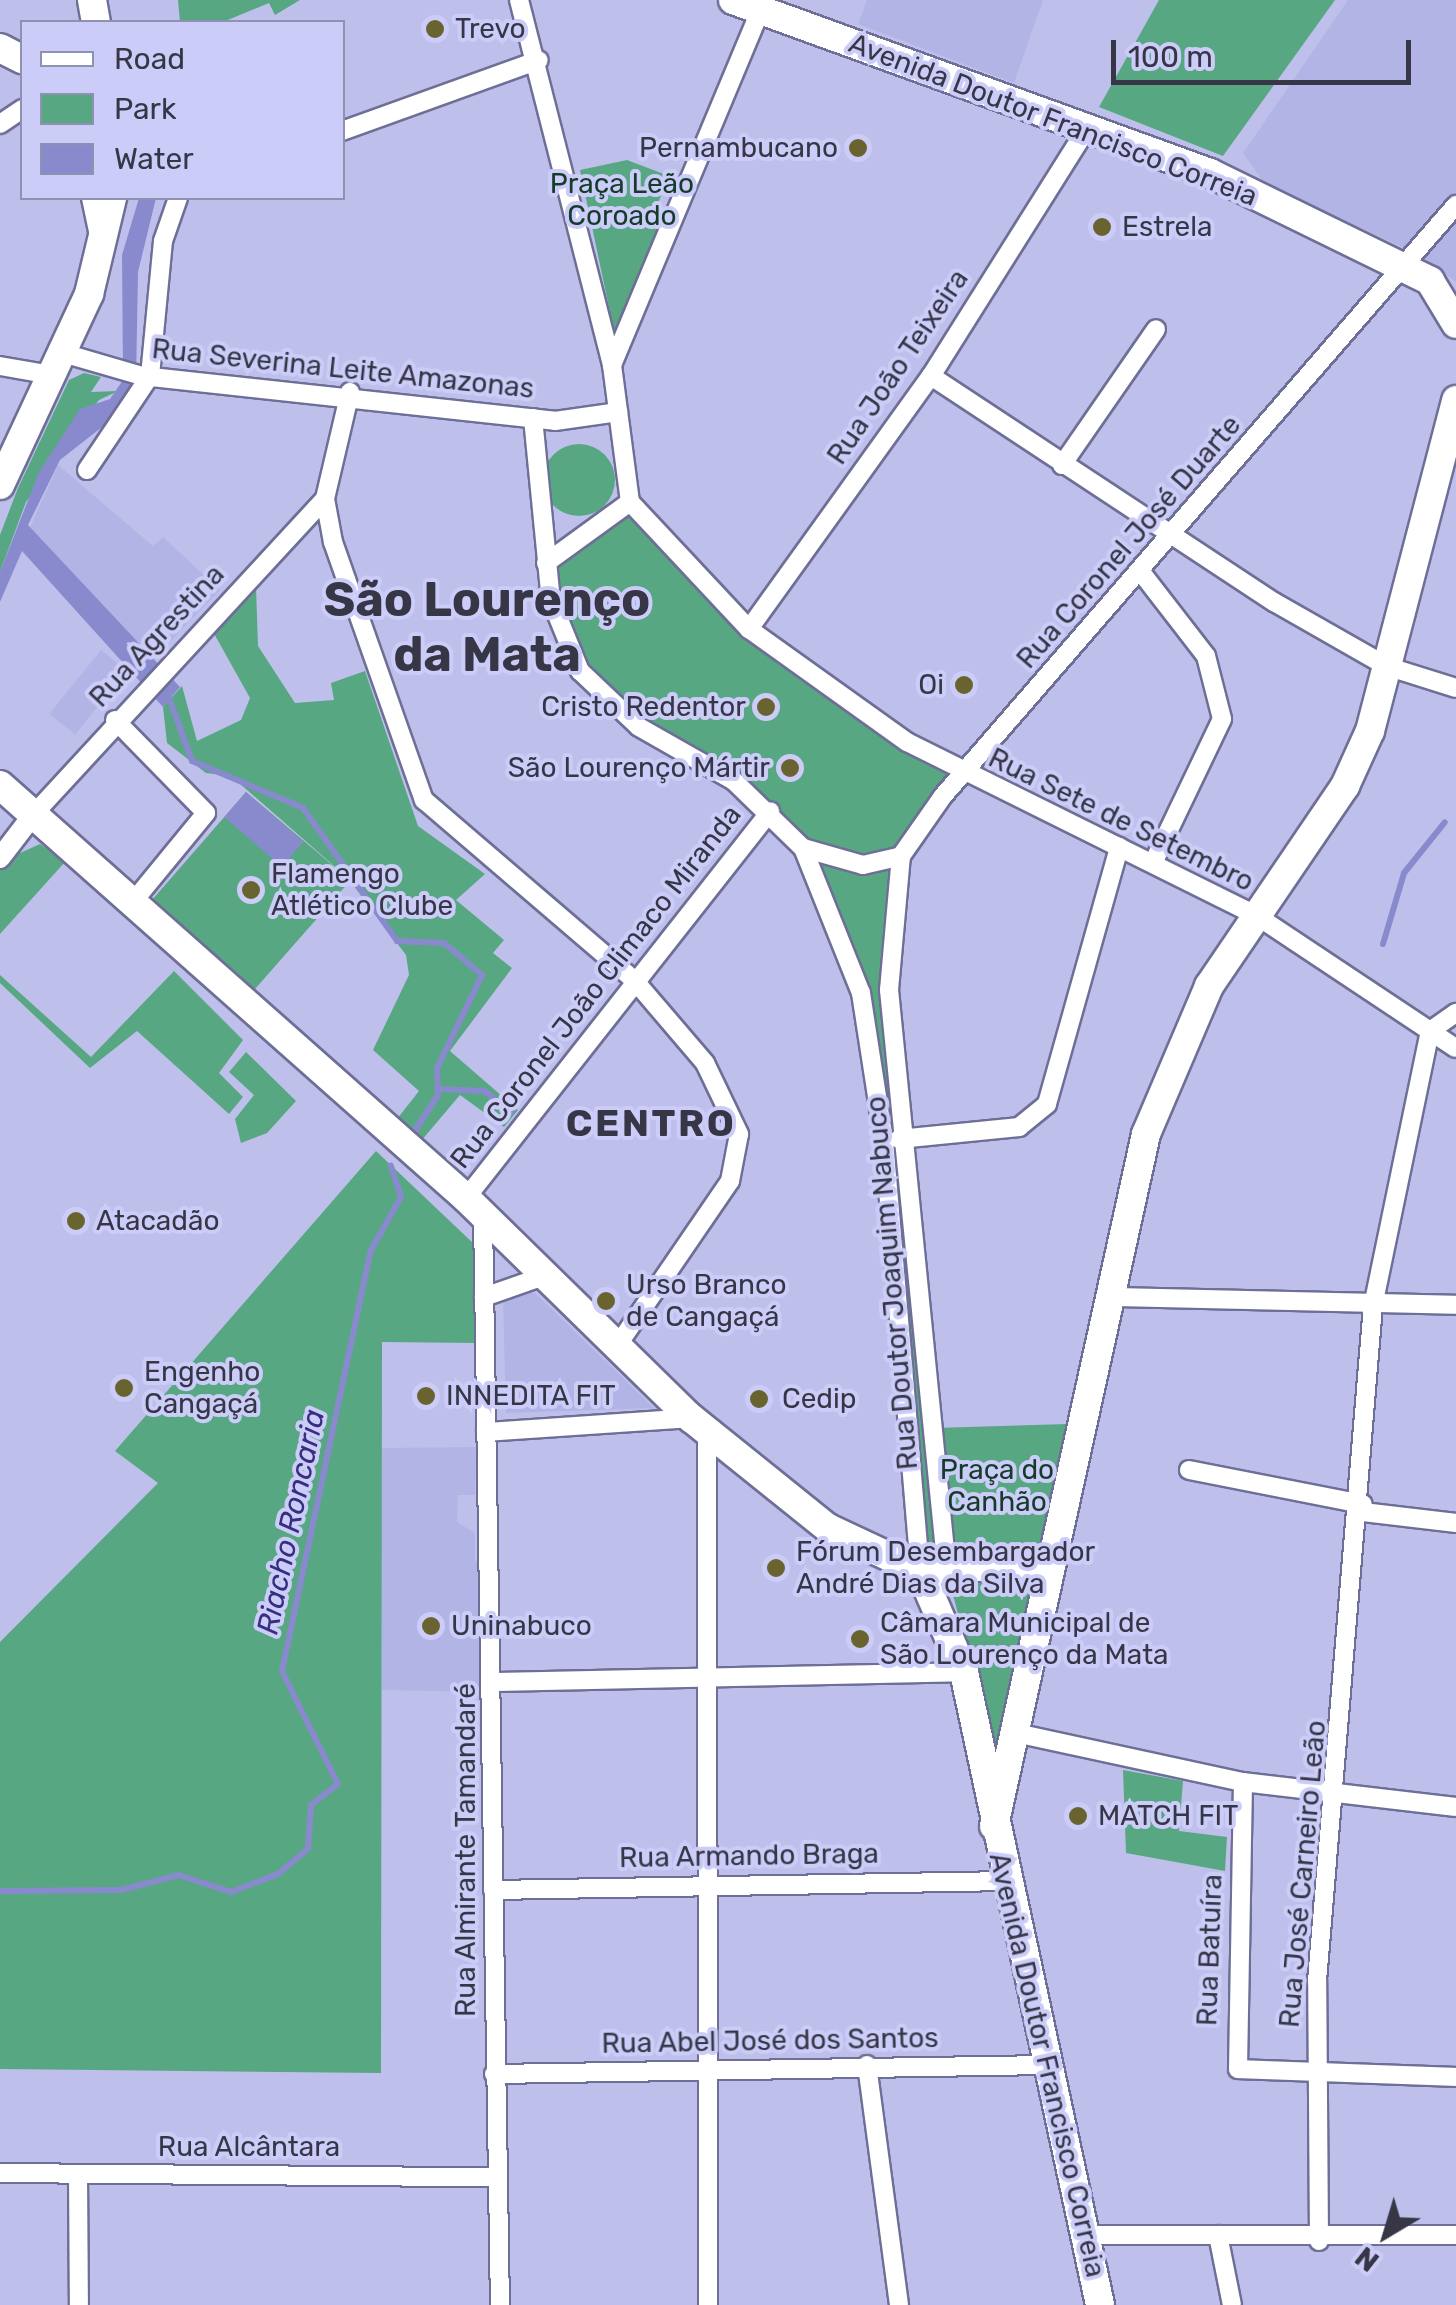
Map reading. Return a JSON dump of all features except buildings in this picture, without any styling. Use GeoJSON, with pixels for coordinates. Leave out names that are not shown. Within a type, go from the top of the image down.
{"type":"FeatureCollection","features":[{"type":"Feature","properties":{"kind":"main road","name":"Avenida Doutor Francisco Correia"},"geometry":{"type":"LineString","coordinates":[[733,0],[1085,132],[1210,173],[1405,266],[1449,297],[1456,324]]}},
{"type":"Feature","properties":{"kind":"main road"},"geometry":{"type":"LineString","coordinates":[[1,481],[58,364],[102,246],[112,200]]}},
{"type":"Feature","properties":{"kind":"main road","name":"Avenida Doutor Francisco Correia"},"geometry":{"type":"LineString","coordinates":[[994,1826],[1048,1562],[1114,1297],[1146,1134],[1181,1041],[1254,914],[1345,786],[1386,666],[1456,400]]}},
{"type":"Feature","properties":{"kind":"main road"},"geometry":{"type":"LineString","coordinates":[[0,784],[474,1206],[699,1426],[858,1548],[933,1571],[1048,1562]]}},
{"type":"Feature","properties":{"kind":"main road","name":"Avenida Doutor Francisco Correia"},"geometry":{"type":"LineString","coordinates":[[933,1571],[964,1672],[994,1826],[1100,2305]]}},
{"type":"Feature","properties":{"kind":"street"},"geometry":{"type":"LineString","coordinates":[[523,3],[612,365],[630,502],[546,563]]}},
{"type":"Feature","properties":{"kind":"street"},"geometry":{"type":"LineString","coordinates":[[612,365],[760,11]]}},
{"type":"Feature","properties":{"kind":"street"},"geometry":{"type":"LineString","coordinates":[[0,48],[20,73]]}},
{"type":"Feature","properties":{"kind":"street"},"geometry":{"type":"LineString","coordinates":[[345,130],[540,60]]}},
{"type":"Feature","properties":{"kind":"street","name":"Rua João Teixeira"},"geometry":{"type":"LineString","coordinates":[[751,630],[931,376],[1085,132]]}},
{"type":"Feature","properties":{"kind":"street"},"geometry":{"type":"LineString","coordinates":[[92,200],[102,246]]}},
{"type":"Feature","properties":{"kind":"street"},"geometry":{"type":"LineString","coordinates":[[87,470],[146,376],[163,241],[177,200]]}},
{"type":"Feature","properties":{"kind":"street","name":"Rua Coronel José Duarte"},"geometry":{"type":"LineString","coordinates":[[901,856],[964,776],[1456,205]]}},
{"type":"Feature","properties":{"kind":"street"},"geometry":{"type":"LineString","coordinates":[[1062,466],[1156,329]]}},
{"type":"Feature","properties":{"kind":"street","name":"Rua Severina Leite Amazonas"},"geometry":{"type":"LineString","coordinates":[[0,366],[118,368],[146,376],[350,392],[533,418],[618,412]]}},
{"type":"Feature","properties":{"kind":"street"},"geometry":{"type":"LineString","coordinates":[[931,376],[1168,538],[1386,666],[1456,688]]}},
{"type":"Feature","properties":{"kind":"street"},"geometry":{"type":"LineString","coordinates":[[350,392],[325,499],[424,800],[635,981],[705,1063],[729,1106],[738,1158],[618,1343]]}},
{"type":"Feature","properties":{"kind":"street"},"geometry":{"type":"LineString","coordinates":[[533,418],[546,563],[559,632],[608,704],[734,781],[770,811],[803,848],[863,865],[901,856]]}},
{"type":"Feature","properties":{"kind":"street","name":"Rua Agrestina"},"geometry":{"type":"LineString","coordinates":[[33,815],[142,689],[325,499]]}},
{"type":"Feature","properties":{"kind":"street","name":"Rua Sete de Setembro"},"geometry":{"type":"LineString","coordinates":[[630,502],[751,630],[964,776],[1154,862],[1254,914],[1456,1048]]}},
{"type":"Feature","properties":{"kind":"street"},"geometry":{"type":"LineString","coordinates":[[1141,572],[1206,656],[1222,718],[1154,862]]}},
{"type":"Feature","properties":{"kind":"street"},"geometry":{"type":"LineString","coordinates":[[115,720],[206,813],[132,902]]}},
{"type":"Feature","properties":{"kind":"street","name":"Rua Coronel João Climaco Miranda"},"geometry":{"type":"LineString","coordinates":[[474,1206],[635,981],[770,811]]}},
{"type":"Feature","properties":{"kind":"street"},"geometry":{"type":"LineString","coordinates":[[0,858],[33,815]]}},
{"type":"Feature","properties":{"kind":"street"},"geometry":{"type":"LineString","coordinates":[[884,1141],[1018,1127],[1047,1104],[1120,847]]}},
{"type":"Feature","properties":{"kind":"street","name":"Rua Doutor Joaquim Nabuco"},"geometry":{"type":"LineString","coordinates":[[803,848],[860,993],[884,1141],[933,1571]]}},
{"type":"Feature","properties":{"kind":"street","name":"Rua Doutor Joaquim Nabuco"},"geometry":{"type":"LineString","coordinates":[[901,856],[889,990],[908,1138],[933,1571]]}},
{"type":"Feature","properties":{"kind":"street"},"geometry":{"type":"LineString","coordinates":[[860,993],[889,990]]}},
{"type":"Feature","properties":{"kind":"street"},"geometry":{"type":"LineString","coordinates":[[1430,1031],[1456,1013]]}},
{"type":"Feature","properties":{"kind":"street","name":"Rua José Carneiro Leão"},"geometry":{"type":"LineString","coordinates":[[1319,2241],[1317,2075],[1336,1796],[1363,1508],[1373,1306],[1430,1031]]}},
{"type":"Feature","properties":{"kind":"street","name":"Rua Almirante Tamandaré"},"geometry":{"type":"LineString","coordinates":[[474,1206],[484,1297],[500,2305]]}},
{"type":"Feature","properties":{"kind":"street"},"geometry":{"type":"LineString","coordinates":[[484,1297],[544,1276]]}},
{"type":"Feature","properties":{"kind":"street"},"geometry":{"type":"LineString","coordinates":[[1114,1297],[1373,1306],[1456,1304]]}},
{"type":"Feature","properties":{"kind":"street"},"geometry":{"type":"LineString","coordinates":[[486,1432],[699,1426],[705,1672],[708,2305]]}},
{"type":"Feature","properties":{"kind":"street"},"geometry":{"type":"LineString","coordinates":[[1190,1470],[1363,1508],[1456,1523]]}},
{"type":"Feature","properties":{"kind":"street"},"geometry":{"type":"LineString","coordinates":[[493,1682],[705,1672],[964,1672]]}},
{"type":"Feature","properties":{"kind":"street"},"geometry":{"type":"LineString","coordinates":[[1016,1732],[1243,1782],[1336,1796],[1456,1807]]}},
{"type":"Feature","properties":{"kind":"street","name":"Rua Batuíra"},"geometry":{"type":"LineString","coordinates":[[1243,1782],[1234,2060],[1243,2071],[1317,2075]]}},
{"type":"Feature","properties":{"kind":"street","name":"Rua Armando Braga"},"geometry":{"type":"LineString","coordinates":[[493,1890],[706,1882],[1006,1881]]}},
{"type":"Feature","properties":{"kind":"street"},"geometry":{"type":"LineString","coordinates":[[866,2064],[899,2305]]}},
{"type":"Feature","properties":{"kind":"street","name":"Rua Abel José dos Santos"},"geometry":{"type":"LineString","coordinates":[[494,2074],[866,2064],[1047,2065]]}},
{"type":"Feature","properties":{"kind":"street"},"geometry":{"type":"LineString","coordinates":[[1317,2075],[1456,2077]]}},
{"type":"Feature","properties":{"kind":"street","name":"Rua Alcântara"},"geometry":{"type":"LineString","coordinates":[[0,2173],[497,2176]]}},
{"type":"Feature","properties":{"kind":"street"},"geometry":{"type":"LineString","coordinates":[[78,2174],[79,2305]]}},
{"type":"Feature","properties":{"kind":"street"},"geometry":{"type":"LineString","coordinates":[[1086,2235],[1218,2235],[1319,2241],[1456,2235]]}},
{"type":"Feature","properties":{"kind":"street"},"geometry":{"type":"LineString","coordinates":[[1218,2235],[1232,2305]]}},
{"type":"Feature","properties":{"kind":"shaded area"},"geometry":{"type":"Polygon","coordinates":[[[867,0],[1043,0],[1014,83],[858,24],[867,0]]]}},
{"type":"Feature","properties":{"kind":"shaded area"},"geometry":{"type":"Polygon","coordinates":[[[1348,0],[1456,0],[1456,191],[1409,250],[1265,184],[1243,153],[1348,0]]]}},
{"type":"Feature","properties":{"kind":"shaded area"},"geometry":{"type":"Polygon","coordinates":[[[1456,207],[1456,282],[1421,256],[1456,207]]]}},
{"type":"Feature","properties":{"kind":"shaded area"},"geometry":{"type":"Polygon","coordinates":[[[58,465],[153,546],[163,537],[220,590],[152,660],[28,532],[58,465]]]}},
{"type":"Feature","properties":{"kind":"shaded area"},"geometry":{"type":"Polygon","coordinates":[[[101,650],[127,671],[75,734],[49,714],[101,650]]]}},
{"type":"Feature","properties":{"kind":"shaded area"},"geometry":{"type":"Polygon","coordinates":[[[523,1290],[535,1293],[654,1408],[506,1413],[503,1299],[523,1290]]]}},
{"type":"Feature","properties":{"kind":"shaded area","name":"Uninabuco"},"geometry":{"type":"Polygon","coordinates":[[[476,1447],[475,1495],[458,1495],[457,1522],[475,1533],[475,1561],[482,1561],[480,1692],[382,1690],[380,1448],[476,1447]]]}},
{"type":"Feature","properties":{"kind":"green space"},"geometry":{"type":"Polygon","coordinates":[[[178,0],[300,0],[275,15],[269,3],[228,20],[180,20],[178,0]]]}},
{"type":"Feature","properties":{"kind":"green space"},"geometry":{"type":"Polygon","coordinates":[[[1159,0],[1335,0],[1223,156],[1099,107],[1159,0]]]}},
{"type":"Feature","properties":{"kind":"green space","name":"Praça Leão Coroado"},"geometry":{"type":"Polygon","coordinates":[[[627,160],[669,176],[650,223],[664,230],[614,331],[580,170],[627,160]]]}},
{"type":"Feature","properties":{"kind":"green space"},"geometry":{"type":"Polygon","coordinates":[[[84,373],[101,377],[91,392],[118,391],[99,400],[26,502],[0,572],[0,535],[18,488],[69,380],[84,373]]]}},
{"type":"Feature","properties":{"kind":"green space"},"geometry":{"type":"Polygon","coordinates":[[[579,444],[604,455],[615,480],[604,505],[579,516],[554,505],[543,480],[554,455],[579,444]]]}},
{"type":"Feature","properties":{"kind":"green space"},"geometry":{"type":"Polygon","coordinates":[[[628,509],[745,633],[952,778],[898,848],[860,856],[808,843],[739,776],[644,721],[585,666],[556,595],[554,562],[628,509]]]}},
{"type":"Feature","properties":{"kind":"green space"},"geometry":{"type":"Polygon","coordinates":[[[256,586],[258,646],[295,703],[334,700],[331,683],[365,671],[418,826],[485,874],[456,900],[504,940],[493,953],[512,968],[450,1051],[518,1110],[504,1127],[460,1095],[421,1141],[397,1119],[419,1091],[373,1050],[409,975],[406,955],[350,881],[255,989],[152,900],[246,792],[349,879],[231,776],[206,773],[167,743],[163,707],[182,686],[197,741],[241,720],[250,698],[212,630],[256,586]]]}},
{"type":"Feature","properties":{"kind":"green space"},"geometry":{"type":"Polygon","coordinates":[[[40,844],[65,862],[0,934],[0,862],[40,844]]]}},
{"type":"Feature","properties":{"kind":"green space","name":"Praça do Canhão"},"geometry":{"type":"Polygon","coordinates":[[[803,848],[842,862],[901,856],[892,924],[934,1428],[1068,1424],[997,1762],[947,1572],[920,1571],[861,993],[803,848]]]}},
{"type":"Feature","properties":{"kind":"green space"},"geometry":{"type":"Polygon","coordinates":[[[174,971],[243,1040],[219,1073],[243,1097],[229,1114],[137,1031],[90,1068],[0,983],[0,975],[91,1057],[174,971]]]}},
{"type":"Feature","properties":{"kind":"green space"},"geometry":{"type":"Polygon","coordinates":[[[246,1052],[296,1101],[267,1133],[241,1143],[235,1119],[254,1095],[229,1072],[246,1052]]]}},
{"type":"Feature","properties":{"kind":"green space"},"geometry":{"type":"Polygon","coordinates":[[[376,1151],[474,1244],[475,1343],[382,1342],[381,2073],[0,2069],[0,1642],[158,1483],[115,1451],[376,1151]]]}},
{"type":"Feature","properties":{"kind":"green space"},"geometry":{"type":"Polygon","coordinates":[[[1123,1770],[1183,1781],[1179,1831],[1227,1837],[1225,1871],[1126,1853],[1123,1770]]]}},
{"type":"Feature","properties":{"kind":"water"},"geometry":{"type":"Polygon","coordinates":[[[138,200],[156,200],[138,272],[136,382],[111,420],[60,460],[28,525],[180,687],[163,707],[22,551],[0,602],[0,572],[39,472],[80,409],[110,399],[123,380],[122,255],[138,200]]]}},
{"type":"Feature","properties":{"kind":"water"},"geometry":{"type":"Polygon","coordinates":[[[246,792],[303,842],[282,867],[224,817],[246,792]]]}},
{"type":"Feature","properties":{"kind":"waterway","name":"Riacho Roncaria"},"geometry":{"type":"LineString","coordinates":[[168,695],[192,761],[303,808],[397,941],[444,943],[482,975],[437,1068],[438,1095],[412,1135]]}},
{"type":"Feature","properties":{"kind":"waterway"},"geometry":{"type":"LineString","coordinates":[[1383,944],[1404,873],[1445,822]]}},
{"type":"Feature","properties":{"kind":"waterway"},"geometry":{"type":"LineString","coordinates":[[437,1089],[485,1091],[511,1113]]}},
{"type":"Feature","properties":{"kind":"waterway","name":"Riacho Roncaria"},"geometry":{"type":"LineString","coordinates":[[0,1891],[121,1890],[179,1875],[231,1892],[278,1874],[308,1849],[311,1805],[338,1784],[282,1671],[371,1250],[401,1197],[391,1166]]}},
{"type":"Feature","properties":{"kind":"place","name":"Trevo"},"geometry":{"type":"Point","coordinates":[435,29]}},
{"type":"Feature","properties":{"kind":"place","name":"Pernambucano"},"geometry":{"type":"Point","coordinates":[858,148]}},
{"type":"Feature","properties":{"kind":"place","name":"Estrela"},"geometry":{"type":"Point","coordinates":[1102,227]}},
{"type":"Feature","properties":{"kind":"place","name":"Oi"},"geometry":{"type":"Point","coordinates":[964,685]}},
{"type":"Feature","properties":{"kind":"place","name":"Cristo Redentor"},"geometry":{"type":"Point","coordinates":[766,707]}},
{"type":"Feature","properties":{"kind":"place","name":"São Lourenço Mártir"},"geometry":{"type":"Point","coordinates":[790,768]}},
{"type":"Feature","properties":{"kind":"place","name":"Flamengo Atlético Clube"},"geometry":{"type":"Point","coordinates":[251,890]}},
{"type":"Feature","properties":{"kind":"place","name":"Atacadão"},"geometry":{"type":"Point","coordinates":[76,1221]}},
{"type":"Feature","properties":{"kind":"place","name":"Urso Branco de Cangaçá"},"geometry":{"type":"Point","coordinates":[606,1301]}},
{"type":"Feature","properties":{"kind":"place","name":"Engenho Cangaçá"},"geometry":{"type":"Point","coordinates":[124,1388]}},
{"type":"Feature","properties":{"kind":"place","name":"INNEDITA FIT"},"geometry":{"type":"Point","coordinates":[426,1396]}},
{"type":"Feature","properties":{"kind":"place","name":"Cedip"},"geometry":{"type":"Point","coordinates":[759,1399]}},
{"type":"Feature","properties":{"kind":"place","name":"Fórum Desembargador André Dias da Silva"},"geometry":{"type":"Point","coordinates":[776,1568]}},
{"type":"Feature","properties":{"kind":"place","name":"Uninabuco"},"geometry":{"type":"Point","coordinates":[431,1626]}},
{"type":"Feature","properties":{"kind":"place","name":"Câmara Municipal de São Lourenço da Mata"},"geometry":{"type":"Point","coordinates":[860,1639]}},
{"type":"Feature","properties":{"kind":"place","name":"MATCH FIT"},"geometry":{"type":"Point","coordinates":[1078,1816]}},
{"type":"Feature","properties":{"kind":"district","name":"São Lourenço da Mata"},"geometry":{"type":"Point","coordinates":[487,626]}},
{"type":"Feature","properties":{"kind":"district","name":"CENTRO"},"geometry":{"type":"Point","coordinates":[651,1124]}}]}
